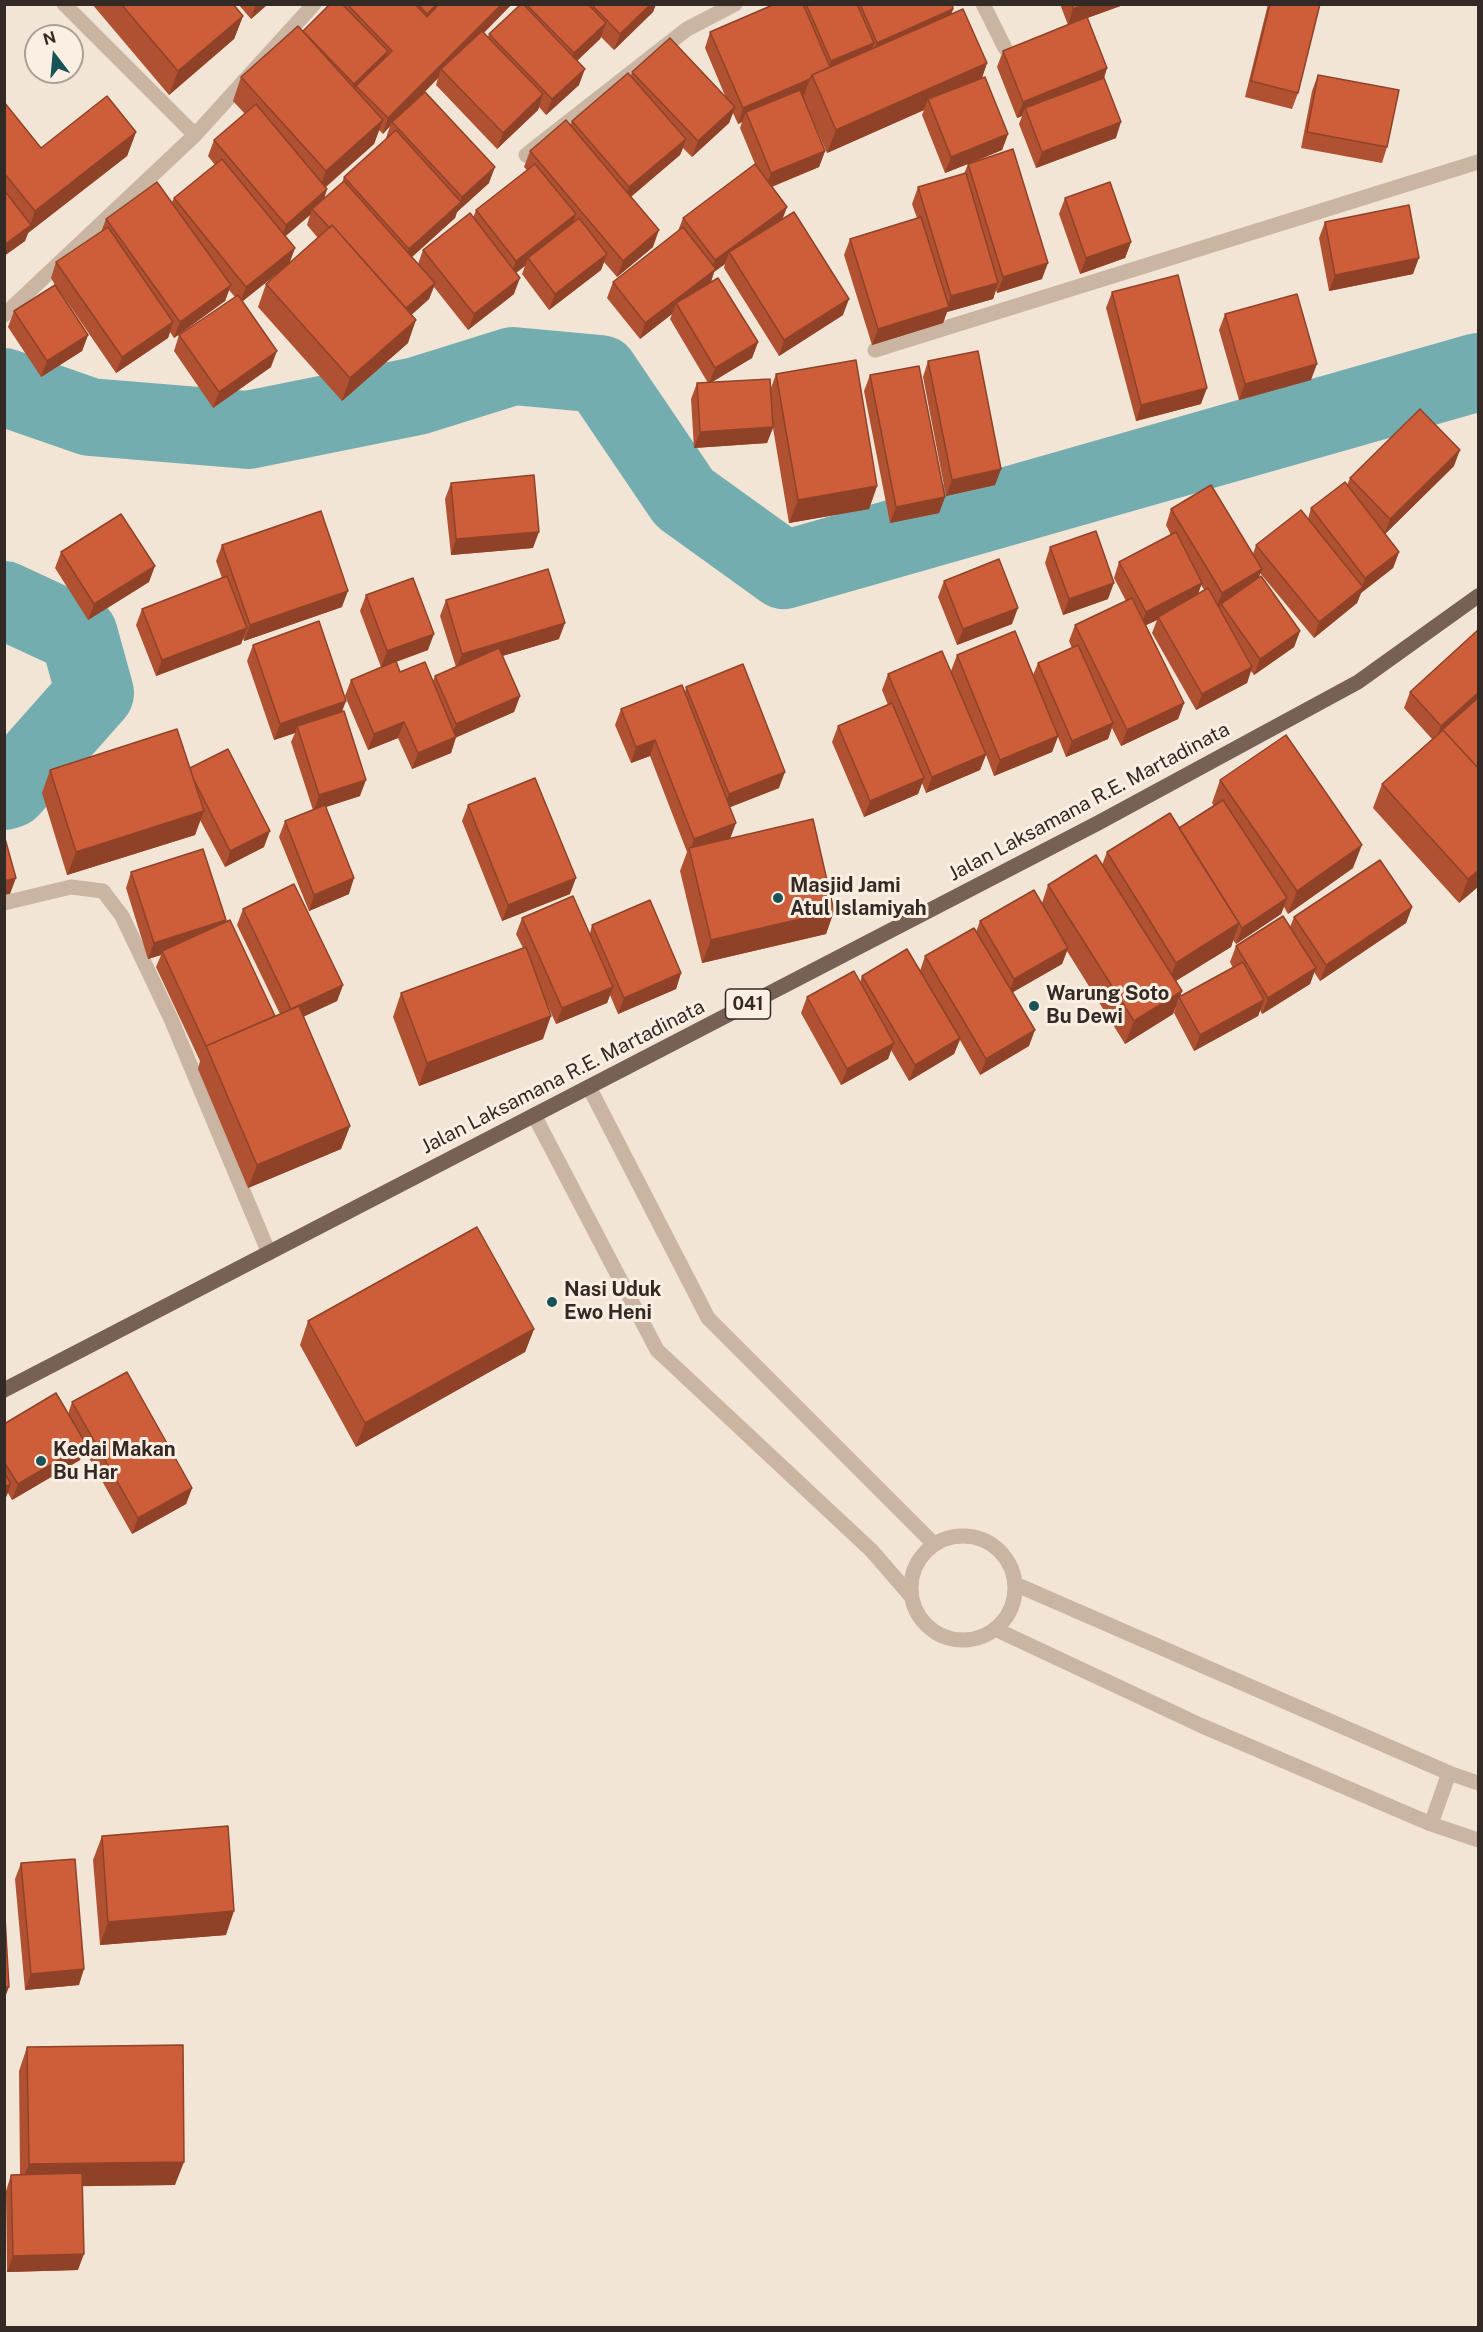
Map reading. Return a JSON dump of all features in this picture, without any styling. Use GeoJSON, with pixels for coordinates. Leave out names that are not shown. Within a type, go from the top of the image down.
{"type":"FeatureCollection","features":[{"type":"Feature","properties":{"kind":"main road","name":"Jalan Laksamana R.E. Martadinata"},"geometry":{"type":"LineString","coordinates":[[4,1390],[1098,823],[1358,682],[1479,596]]}},
{"type":"Feature","properties":{"kind":"street"},"geometry":{"type":"LineString","coordinates":[[64,4],[195,135]]}},
{"type":"Feature","properties":{"kind":"street"},"geometry":{"type":"LineString","coordinates":[[4,315],[195,135],[314,4]]}},
{"type":"Feature","properties":{"kind":"street"},"geometry":{"type":"LineString","coordinates":[[526,155],[687,30],[735,4]]}},
{"type":"Feature","properties":{"kind":"street"},"geometry":{"type":"LineString","coordinates":[[983,4],[1005,48]]}},
{"type":"Feature","properties":{"kind":"street"},"geometry":{"type":"LineString","coordinates":[[874,350],[1479,162]]}},
{"type":"Feature","properties":{"kind":"street"},"geometry":{"type":"LineString","coordinates":[[4,903],[71,887],[103,891],[116,907],[171,1018],[269,1253]]}},
{"type":"Feature","properties":{"kind":"street"},"geometry":{"type":"LineString","coordinates":[[589,1087],[708,1318],[934,1544]]}},
{"type":"Feature","properties":{"kind":"street"},"geometry":{"type":"LineString","coordinates":[[534,1115],[657,1350],[872,1551],[910,1595]]}},
{"type":"Feature","properties":{"kind":"street"},"geometry":{"type":"LineString","coordinates":[[969,1536],[986,1541],[1001,1552],[1011,1567],[1015,1584],[1014,1601],[1007,1617],[996,1629],[979,1639],[961,1641],[943,1637],[927,1627],[915,1613],[910,1595],[911,1575],[920,1558],[934,1544],[950,1537],[969,1536]]}},
{"type":"Feature","properties":{"kind":"street"},"geometry":{"type":"LineString","coordinates":[[1015,1584],[1449,1773],[1479,1783]]}},
{"type":"Feature","properties":{"kind":"street"},"geometry":{"type":"LineString","coordinates":[[996,1629],[1200,1725],[1431,1824],[1479,1840]]}},
{"type":"Feature","properties":{"kind":"street"},"geometry":{"type":"LineString","coordinates":[[1431,1824],[1449,1773]]}},
{"type":"Feature","properties":{"kind":"building"},"geometry":{"type":"Polygon","coordinates":[[[121,4],[233,4],[243,16],[178,71],[121,4]]]}},
{"type":"Feature","properties":{"kind":"building"},"geometry":{"type":"Polygon","coordinates":[[[330,4],[342,4],[388,51],[354,84],[303,31],[330,4]]]}},
{"type":"Feature","properties":{"kind":"building"},"geometry":{"type":"Polygon","coordinates":[[[347,4],[415,4],[427,17],[439,4],[502,4],[388,118],[356,86],[392,51],[347,4]]]}},
{"type":"Feature","properties":{"kind":"building"},"geometry":{"type":"Polygon","coordinates":[[[418,4],[437,4],[427,14],[418,4]]]}},
{"type":"Feature","properties":{"kind":"building"},"geometry":{"type":"Polygon","coordinates":[[[521,4],[585,69],[552,99],[489,34],[521,4]]]}},
{"type":"Feature","properties":{"kind":"building"},"geometry":{"type":"Polygon","coordinates":[[[526,4],[588,4],[606,23],[574,53],[526,4]]]}},
{"type":"Feature","properties":{"kind":"building"},"geometry":{"type":"Polygon","coordinates":[[[591,4],[651,4],[620,34],[591,4]]]}},
{"type":"Feature","properties":{"kind":"building"},"geometry":{"type":"Polygon","coordinates":[[[775,4],[803,4],[830,67],[812,75],[810,79],[743,108],[710,32],[775,4]]]}},
{"type":"Feature","properties":{"kind":"building"},"geometry":{"type":"Polygon","coordinates":[[[806,4],[857,4],[874,43],[831,61],[806,4]]]}},
{"type":"Feature","properties":{"kind":"building"},"geometry":{"type":"Polygon","coordinates":[[[860,4],[952,4],[953,9],[877,43],[860,4]]]}},
{"type":"Feature","properties":{"kind":"building"},"geometry":{"type":"Polygon","coordinates":[[[1072,4],[1086,4],[1073,9],[1072,4]]]}},
{"type":"Feature","properties":{"kind":"building"},"geometry":{"type":"Polygon","coordinates":[[[1270,4],[1320,4],[1298,93],[1251,81],[1270,4]]]}},
{"type":"Feature","properties":{"kind":"building"},"geometry":{"type":"Polygon","coordinates":[[[963,9],[987,63],[836,130],[812,75],[963,9]]]}},
{"type":"Feature","properties":{"kind":"building"},"geometry":{"type":"Polygon","coordinates":[[[1087,17],[1107,68],[1023,102],[1003,51],[1087,17]]]}},
{"type":"Feature","properties":{"kind":"building"},"geometry":{"type":"Polygon","coordinates":[[[298,26],[383,120],[326,171],[241,77],[298,26]]]}},
{"type":"Feature","properties":{"kind":"building"},"geometry":{"type":"Polygon","coordinates":[[[482,31],[543,94],[503,133],[441,69],[482,31]]]}},
{"type":"Feature","properties":{"kind":"building"},"geometry":{"type":"Polygon","coordinates":[[[670,38],[735,107],[698,141],[632,72],[670,38]]]}},
{"type":"Feature","properties":{"kind":"building"},"geometry":{"type":"Polygon","coordinates":[[[628,73],[686,139],[629,187],[572,121],[628,73]]]}},
{"type":"Feature","properties":{"kind":"building"},"geometry":{"type":"Polygon","coordinates":[[[1318,75],[1399,90],[1387,147],[1307,132],[1318,75]]]}},
{"type":"Feature","properties":{"kind":"building"},"geometry":{"type":"Polygon","coordinates":[[[985,77],[1008,134],[951,157],[928,99],[985,77]]]}},
{"type":"Feature","properties":{"kind":"building"},"geometry":{"type":"Polygon","coordinates":[[[1104,78],[1121,122],[1042,152],[1025,108],[1104,78]]]}},
{"type":"Feature","properties":{"kind":"building"},"geometry":{"type":"Polygon","coordinates":[[[800,90],[825,151],[771,173],[746,112],[800,90]]]}},
{"type":"Feature","properties":{"kind":"building"},"geometry":{"type":"Polygon","coordinates":[[[425,92],[495,167],[462,197],[392,122],[425,92]]]}},
{"type":"Feature","properties":{"kind":"building"},"geometry":{"type":"Polygon","coordinates":[[[107,96],[136,132],[35,211],[4,173],[4,102],[41,148],[107,96]]]}},
{"type":"Feature","properties":{"kind":"building"},"geometry":{"type":"Polygon","coordinates":[[[256,104],[327,189],[286,225],[214,140],[256,104]]]}},
{"type":"Feature","properties":{"kind":"building"},"geometry":{"type":"Polygon","coordinates":[[[566,120],[659,230],[623,261],[530,151],[566,120]]]}},
{"type":"Feature","properties":{"kind":"building"},"geometry":{"type":"Polygon","coordinates":[[[396,130],[461,202],[409,249],[344,177],[396,130]]]}},
{"type":"Feature","properties":{"kind":"building"},"geometry":{"type":"Polygon","coordinates":[[[1013,149],[1048,263],[1003,277],[968,164],[1013,149]]]}},
{"type":"Feature","properties":{"kind":"building"},"geometry":{"type":"Polygon","coordinates":[[[222,159],[295,248],[246,287],[174,198],[222,159]]]}},
{"type":"Feature","properties":{"kind":"building"},"geometry":{"type":"Polygon","coordinates":[[[535,164],[576,214],[516,261],[476,210],[535,164]]]}},
{"type":"Feature","properties":{"kind":"building"},"geometry":{"type":"Polygon","coordinates":[[[755,164],[787,207],[715,260],[683,218],[755,164]]]}},
{"type":"Feature","properties":{"kind":"building"},"geometry":{"type":"Polygon","coordinates":[[[966,173],[998,283],[951,296],[918,187],[966,173]]]}},
{"type":"Feature","properties":{"kind":"building"},"geometry":{"type":"Polygon","coordinates":[[[344,181],[435,283],[406,308],[332,225],[330,228],[312,209],[344,181]]]}},
{"type":"Feature","properties":{"kind":"building"},"geometry":{"type":"Polygon","coordinates":[[[157,182],[231,285],[180,322],[106,219],[157,182]]]}},
{"type":"Feature","properties":{"kind":"building"},"geometry":{"type":"Polygon","coordinates":[[[1110,182],[1131,242],[1086,258],[1065,198],[1110,182]]]}},
{"type":"Feature","properties":{"kind":"building"},"geometry":{"type":"Polygon","coordinates":[[[4,190],[31,225],[4,245],[4,190]]]}},
{"type":"Feature","properties":{"kind":"building"},"geometry":{"type":"Polygon","coordinates":[[[1409,205],[1419,258],[1335,275],[1325,222],[1409,205]]]}},
{"type":"Feature","properties":{"kind":"building"},"geometry":{"type":"Polygon","coordinates":[[[794,212],[849,299],[784,340],[729,252],[794,212]]]}},
{"type":"Feature","properties":{"kind":"building"},"geometry":{"type":"Polygon","coordinates":[[[470,213],[520,278],[474,314],[423,250],[470,213]]]}},
{"type":"Feature","properties":{"kind":"building"},"geometry":{"type":"Polygon","coordinates":[[[921,217],[949,307],[878,329],[850,239],[921,217]]]}},
{"type":"Feature","properties":{"kind":"building"},"geometry":{"type":"Polygon","coordinates":[[[579,218],[607,254],[555,294],[528,258],[579,218]]]}},
{"type":"Feature","properties":{"kind":"building"},"geometry":{"type":"Polygon","coordinates":[[[332,225],[416,320],[350,378],[266,284],[332,225]]]}},
{"type":"Feature","properties":{"kind":"building"},"geometry":{"type":"Polygon","coordinates":[[[108,227],[173,322],[122,357],[56,262],[108,227]]]}},
{"type":"Feature","properties":{"kind":"building"},"geometry":{"type":"Polygon","coordinates":[[[683,227],[716,269],[645,323],[613,282],[683,227]]]}},
{"type":"Feature","properties":{"kind":"building"},"geometry":{"type":"Polygon","coordinates":[[[1178,275],[1207,388],[1141,405],[1112,292],[1178,275]]]}},
{"type":"Feature","properties":{"kind":"building"},"geometry":{"type":"Polygon","coordinates":[[[718,278],[758,342],[715,368],[676,303],[718,278]]]}},
{"type":"Feature","properties":{"kind":"building"},"geometry":{"type":"Polygon","coordinates":[[[55,285],[88,335],[47,361],[14,311],[55,285]]]}},
{"type":"Feature","properties":{"kind":"building"},"geometry":{"type":"Polygon","coordinates":[[[1297,294],[1317,364],[1245,384],[1225,314],[1297,294]]]}},
{"type":"Feature","properties":{"kind":"building"},"geometry":{"type":"Polygon","coordinates":[[[238,295],[277,351],[219,392],[179,335],[238,295]]]}},
{"type":"Feature","properties":{"kind":"building"},"geometry":{"type":"Polygon","coordinates":[[[978,351],[1001,469],[952,480],[928,361],[978,351]]]}},
{"type":"Feature","properties":{"kind":"building"},"geometry":{"type":"Polygon","coordinates":[[[856,360],[877,486],[798,500],[776,374],[856,360]]]}},
{"type":"Feature","properties":{"kind":"building"},"geometry":{"type":"Polygon","coordinates":[[[919,366],[945,497],[896,507],[870,375],[919,366]]]}},
{"type":"Feature","properties":{"kind":"building"},"geometry":{"type":"Polygon","coordinates":[[[770,379],[773,427],[700,432],[697,383],[770,379]]]}},
{"type":"Feature","properties":{"kind":"building"},"geometry":{"type":"Polygon","coordinates":[[[1420,409],[1460,450],[1390,519],[1350,478],[1420,409]]]}},
{"type":"Feature","properties":{"kind":"building"},"geometry":{"type":"Polygon","coordinates":[[[534,475],[539,532],[456,539],[451,483],[534,475]]]}},
{"type":"Feature","properties":{"kind":"building"},"geometry":{"type":"Polygon","coordinates":[[[1345,482],[1399,552],[1365,578],[1311,508],[1345,482]]]}},
{"type":"Feature","properties":{"kind":"building"},"geometry":{"type":"Polygon","coordinates":[[[1211,485],[1262,569],[1222,593],[1171,509],[1211,485]]]}},
{"type":"Feature","properties":{"kind":"building"},"geometry":{"type":"Polygon","coordinates":[[[1301,510],[1363,587],[1319,622],[1256,545],[1301,510]]]}},
{"type":"Feature","properties":{"kind":"building"},"geometry":{"type":"Polygon","coordinates":[[[321,511],[348,591],[250,625],[222,545],[321,511]]]}},
{"type":"Feature","properties":{"kind":"building"},"geometry":{"type":"Polygon","coordinates":[[[121,514],[155,566],[94,604],[61,552],[121,514]]]}},
{"type":"Feature","properties":{"kind":"building"},"geometry":{"type":"Polygon","coordinates":[[[1096,531],[1114,583],[1069,599],[1050,547],[1096,531]]]}},
{"type":"Feature","properties":{"kind":"building"},"geometry":{"type":"Polygon","coordinates":[[[1176,532],[1202,583],[1146,612],[1119,562],[1176,532]]]}},
{"type":"Feature","properties":{"kind":"building"},"geometry":{"type":"Polygon","coordinates":[[[999,559],[1018,608],[963,629],[944,581],[999,559]]]}},
{"type":"Feature","properties":{"kind":"building"},"geometry":{"type":"Polygon","coordinates":[[[548,569],[565,623],[462,654],[446,600],[548,569]]]}},
{"type":"Feature","properties":{"kind":"building"},"geometry":{"type":"Polygon","coordinates":[[[227,576],[247,628],[162,660],[142,609],[227,576]]]}},
{"type":"Feature","properties":{"kind":"building"},"geometry":{"type":"Polygon","coordinates":[[[1261,576],[1300,631],[1260,659],[1221,604],[1261,576]]]}},
{"type":"Feature","properties":{"kind":"building"},"geometry":{"type":"Polygon","coordinates":[[[413,578],[434,634],[387,651],[366,595],[413,578]]]}},
{"type":"Feature","properties":{"kind":"building"},"geometry":{"type":"Polygon","coordinates":[[[1208,588],[1252,667],[1202,694],[1158,617],[1208,588]]]}},
{"type":"Feature","properties":{"kind":"building"},"geometry":{"type":"Polygon","coordinates":[[[1132,598],[1184,703],[1127,730],[1075,625],[1132,598]]]}},
{"type":"Feature","properties":{"kind":"building"},"geometry":{"type":"Polygon","coordinates":[[[319,621],[346,701],[280,724],[253,645],[319,621]]]}},
{"type":"Feature","properties":{"kind":"building"},"geometry":{"type":"Polygon","coordinates":[[[1479,629],[1479,692],[1441,726],[1410,692],[1479,629]]]}},
{"type":"Feature","properties":{"kind":"building"},"geometry":{"type":"Polygon","coordinates":[[[1015,631],[1058,736],[1000,760],[957,655],[1015,631]]]}},
{"type":"Feature","properties":{"kind":"building"},"geometry":{"type":"Polygon","coordinates":[[[1078,645],[1113,723],[1072,741],[1038,663],[1078,645]]]}},
{"type":"Feature","properties":{"kind":"building"},"geometry":{"type":"Polygon","coordinates":[[[499,648],[520,696],[456,724],[435,676],[499,648]]]}},
{"type":"Feature","properties":{"kind":"building"},"geometry":{"type":"Polygon","coordinates":[[[942,651],[986,754],[932,777],[888,674],[942,651]]]}},
{"type":"Feature","properties":{"kind":"building"},"geometry":{"type":"Polygon","coordinates":[[[396,661],[400,672],[425,662],[456,737],[418,753],[404,722],[374,734],[351,680],[396,661]]]}},
{"type":"Feature","properties":{"kind":"building"},"geometry":{"type":"Polygon","coordinates":[[[743,664],[785,772],[729,794],[686,687],[743,664]]]}},
{"type":"Feature","properties":{"kind":"building"},"geometry":{"type":"Polygon","coordinates":[[[682,685],[736,823],[694,839],[655,740],[636,747],[621,709],[682,685]]]}},
{"type":"Feature","properties":{"kind":"building"},"geometry":{"type":"Polygon","coordinates":[[[1479,697],[1479,769],[1442,730],[1479,697]]]}},
{"type":"Feature","properties":{"kind":"building"},"geometry":{"type":"Polygon","coordinates":[[[892,703],[924,778],[870,801],[838,726],[892,703]]]}},
{"type":"Feature","properties":{"kind":"building"},"geometry":{"type":"Polygon","coordinates":[[[344,711],[366,780],[319,795],[297,726],[344,711]]]}},
{"type":"Feature","properties":{"kind":"building"},"geometry":{"type":"Polygon","coordinates":[[[177,729],[204,811],[76,852],[50,770],[177,729]]]}},
{"type":"Feature","properties":{"kind":"building"},"geometry":{"type":"Polygon","coordinates":[[[1443,730],[1479,769],[1479,870],[1468,879],[1382,784],[1443,730]]]}},
{"type":"Feature","properties":{"kind":"building"},"geometry":{"type":"Polygon","coordinates":[[[1286,735],[1362,845],[1297,891],[1220,780],[1286,735]]]}},
{"type":"Feature","properties":{"kind":"building"},"geometry":{"type":"Polygon","coordinates":[[[228,749],[270,831],[230,851],[190,768],[228,749]]]}},
{"type":"Feature","properties":{"kind":"building"},"geometry":{"type":"Polygon","coordinates":[[[535,778],[576,878],[508,905],[468,805],[535,778]]]}},
{"type":"Feature","properties":{"kind":"building"},"geometry":{"type":"Polygon","coordinates":[[[1223,800],[1287,898],[1242,928],[1179,828],[1223,800]]]}},
{"type":"Feature","properties":{"kind":"building"},"geometry":{"type":"Polygon","coordinates":[[[325,805],[354,878],[314,895],[285,821],[325,805]]]}},
{"type":"Feature","properties":{"kind":"building"},"geometry":{"type":"Polygon","coordinates":[[[1170,813],[1239,923],[1176,963],[1107,852],[1170,813]]]}},
{"type":"Feature","properties":{"kind":"building"},"geometry":{"type":"Polygon","coordinates":[[[813,819],[834,911],[711,940],[689,848],[813,819]]]}},
{"type":"Feature","properties":{"kind":"building"},"geometry":{"type":"Polygon","coordinates":[[[4,835],[16,878],[4,881],[4,835]]]}},
{"type":"Feature","properties":{"kind":"building"},"geometry":{"type":"Polygon","coordinates":[[[203,849],[226,920],[154,943],[131,872],[203,849]]]}},
{"type":"Feature","properties":{"kind":"building"},"geometry":{"type":"Polygon","coordinates":[[[1096,855],[1182,991],[1134,1021],[1048,885],[1096,855]]]}},
{"type":"Feature","properties":{"kind":"building"},"geometry":{"type":"Polygon","coordinates":[[[1380,860],[1412,907],[1326,965],[1294,917],[1380,860]]]}},
{"type":"Feature","properties":{"kind":"building"},"geometry":{"type":"Polygon","coordinates":[[[294,884],[343,985],[291,1009],[243,909],[294,884]]]}},
{"type":"Feature","properties":{"kind":"building"},"geometry":{"type":"Polygon","coordinates":[[[1034,890],[1068,948],[1014,979],[980,921],[1034,890]]]}},
{"type":"Feature","properties":{"kind":"building"},"geometry":{"type":"Polygon","coordinates":[[[573,896],[613,987],[562,1008],[522,918],[573,896]]]}},
{"type":"Feature","properties":{"kind":"building"},"geometry":{"type":"Polygon","coordinates":[[[650,900],[681,973],[624,998],[592,925],[650,900]]]}},
{"type":"Feature","properties":{"kind":"building"},"geometry":{"type":"Polygon","coordinates":[[[1283,916],[1316,968],[1268,998],[1236,946],[1283,916]]]}},
{"type":"Feature","properties":{"kind":"building"},"geometry":{"type":"Polygon","coordinates":[[[230,920],[275,1016],[206,1046],[162,951],[230,920]]]}},
{"type":"Feature","properties":{"kind":"building"},"geometry":{"type":"Polygon","coordinates":[[[974,928],[1035,1030],[986,1059],[925,956],[974,928]]]}},
{"type":"Feature","properties":{"kind":"building"},"geometry":{"type":"Polygon","coordinates":[[[526,947],[551,1016],[427,1063],[401,993],[526,947]]]}},
{"type":"Feature","properties":{"kind":"building"},"geometry":{"type":"Polygon","coordinates":[[[907,949],[960,1038],[915,1065],[862,976],[907,949]]]}},
{"type":"Feature","properties":{"kind":"building"},"geometry":{"type":"Polygon","coordinates":[[[1243,962],[1264,1000],[1200,1035],[1179,997],[1243,962]]]}},
{"type":"Feature","properties":{"kind":"building"},"geometry":{"type":"Polygon","coordinates":[[[854,971],[894,1043],[847,1069],[807,997],[854,971]]]}},
{"type":"Feature","properties":{"kind":"building"},"geometry":{"type":"Polygon","coordinates":[[[299,1006],[350,1126],[257,1165],[206,1046],[299,1006]]]}},
{"type":"Feature","properties":{"kind":"building"},"geometry":{"type":"Polygon","coordinates":[[[477,1227],[534,1329],[365,1423],[308,1321],[477,1227]]]}},
{"type":"Feature","properties":{"kind":"building"},"geometry":{"type":"Polygon","coordinates":[[[127,1372],[192,1488],[138,1518],[72,1402],[127,1372]]]}},
{"type":"Feature","properties":{"kind":"building"},"geometry":{"type":"Polygon","coordinates":[[[56,1393],[86,1444],[18,1484],[4,1462],[4,1424],[56,1393]]]}},
{"type":"Feature","properties":{"kind":"building"},"geometry":{"type":"Polygon","coordinates":[[[4,1472],[11,1484],[4,1487],[4,1472]]]}},
{"type":"Feature","properties":{"kind":"building"},"geometry":{"type":"Polygon","coordinates":[[[228,1826],[234,1911],[108,1922],[102,1836],[228,1826]]]}},
{"type":"Feature","properties":{"kind":"building"},"geometry":{"type":"Polygon","coordinates":[[[75,1859],[84,1969],[31,1974],[21,1863],[75,1859]]]}},
{"type":"Feature","properties":{"kind":"building"},"geometry":{"type":"Polygon","coordinates":[[[4,1900],[9,1987],[4,1987],[4,1900]]]}},
{"type":"Feature","properties":{"kind":"building"},"geometry":{"type":"Polygon","coordinates":[[[183,2045],[184,2162],[29,2164],[27,2047],[183,2045]]]}},
{"type":"Feature","properties":{"kind":"building"},"geometry":{"type":"Polygon","coordinates":[[[82,2173],[84,2254],[13,2256],[11,2175],[82,2173]]]}},
{"type":"Feature","properties":{"kind":"waterway"},"geometry":{"type":"LineString","coordinates":[[4,387],[90,417],[248,430],[417,396],[513,366],[600,374],[684,498],[784,570],[1478,372]]}},
{"type":"Feature","properties":{"kind":"waterway"},"geometry":{"type":"LineString","coordinates":[[4,600],[79,635],[95,693],[10,789],[4,791]]}},
{"type":"Feature","properties":{"kind":"place","name":"Masjid Jami Atul Islamiyah"},"geometry":{"type":"Point","coordinates":[778,898]}},
{"type":"Feature","properties":{"kind":"place","name":"Warung Soto Bu Dewi"},"geometry":{"type":"Point","coordinates":[1034,1006]}},
{"type":"Feature","properties":{"kind":"place","name":"Nasi Uduk Ewo Heni"},"geometry":{"type":"Point","coordinates":[552,1302]}},
{"type":"Feature","properties":{"kind":"place","name":"Kedai Makan Bu Har"},"geometry":{"type":"Point","coordinates":[41,1461]}}]}
